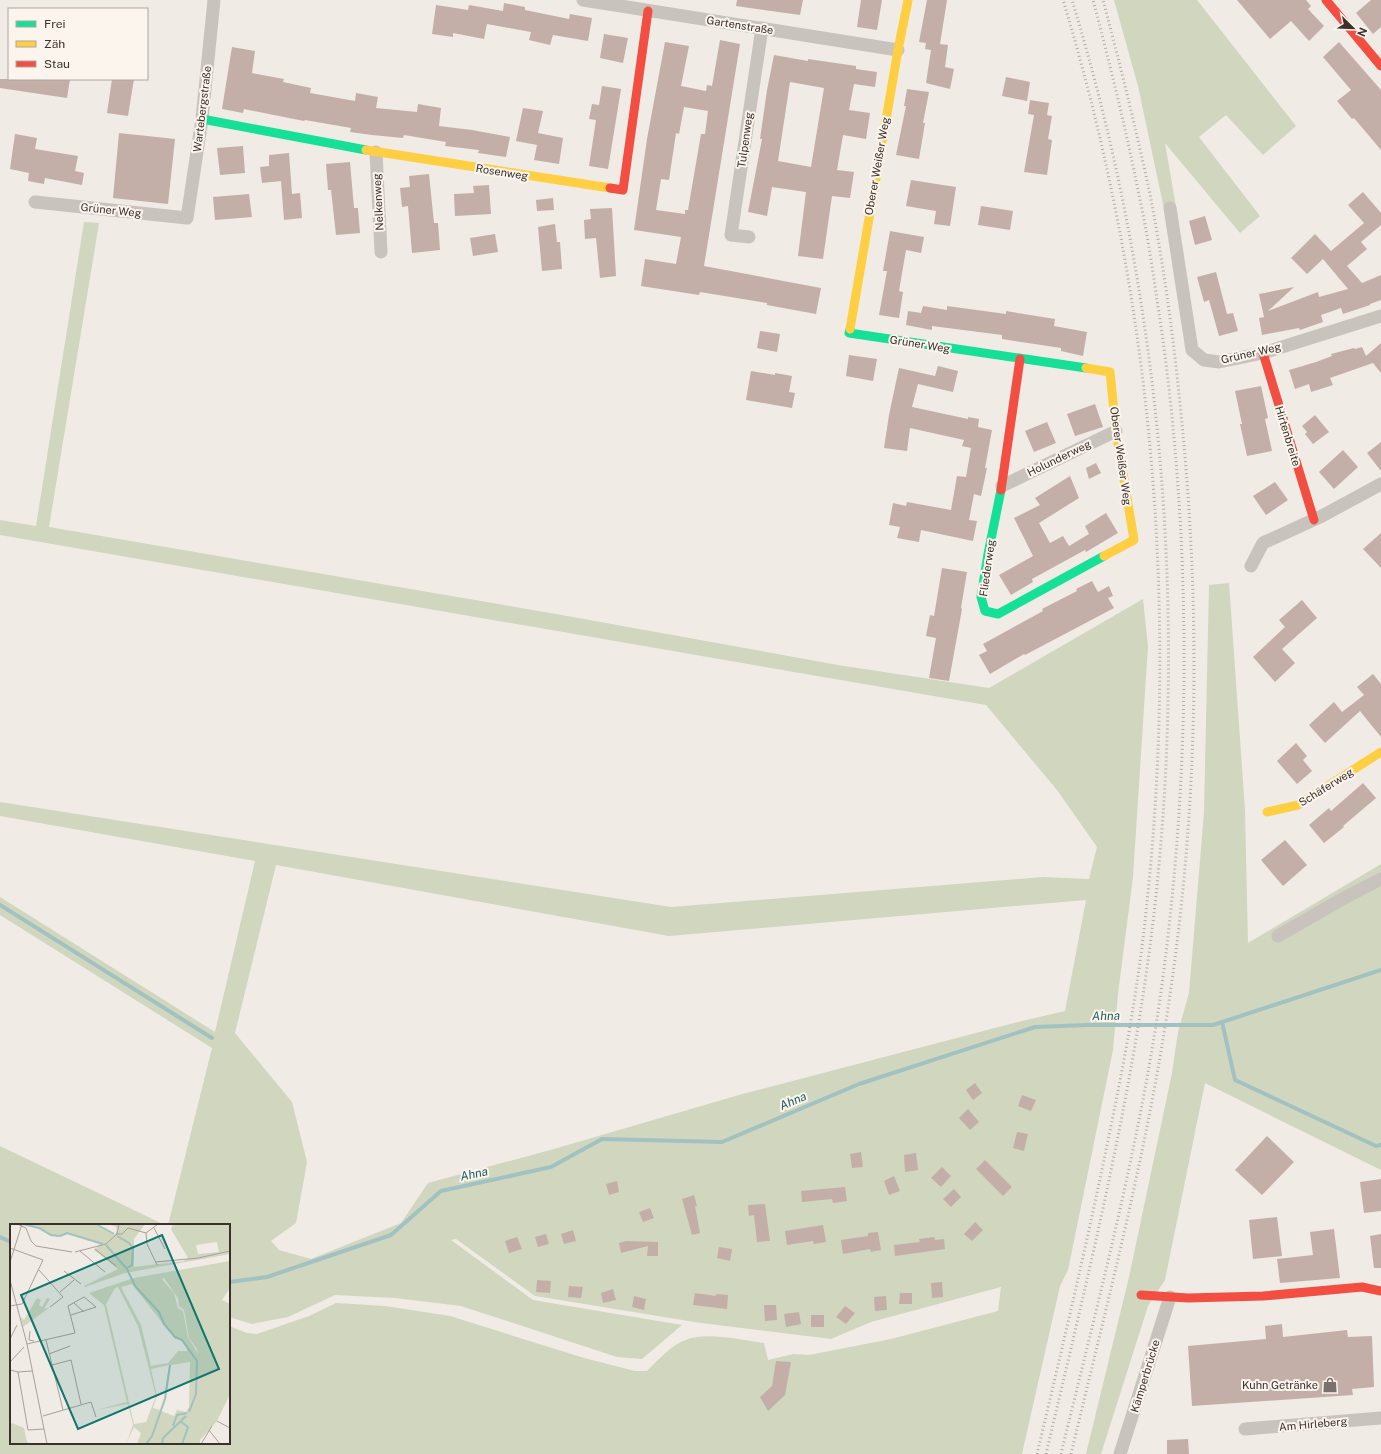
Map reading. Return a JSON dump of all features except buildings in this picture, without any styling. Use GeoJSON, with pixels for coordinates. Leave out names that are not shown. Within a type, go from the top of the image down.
{"type":"FeatureCollection","features":[{"type":"Feature","properties":{"kind":"street","name":"Wartebergstraße"},"geometry":{"type":"LineString","coordinates":[[187,218],[202,119],[214,0]]}},
{"type":"Feature","properties":{"kind":"street","name":"Gartenstraße"},"geometry":{"type":"LineString","coordinates":[[583,0],[898,50]]}},
{"type":"Feature","properties":{"kind":"street","name":"Oberer Weißer Weg"},"geometry":{"type":"LineString","coordinates":[[849,333],[908,0]]}},
{"type":"Feature","properties":{"kind":"street"},"geometry":{"type":"LineString","coordinates":[[1326,0],[1381,66]]}},
{"type":"Feature","properties":{"kind":"street","name":"Rosenweg"},"geometry":{"type":"LineString","coordinates":[[202,119],[376,152],[623,190],[648,11]]}},
{"type":"Feature","properties":{"kind":"street","name":"Tulpenweg"},"geometry":{"type":"LineString","coordinates":[[749,237],[731,234],[762,28]]}},
{"type":"Feature","properties":{"kind":"street","name":"Nelkenweg"},"geometry":{"type":"LineString","coordinates":[[376,152],[381,252]]}},
{"type":"Feature","properties":{"kind":"street","name":"Grüner Weg"},"geometry":{"type":"LineString","coordinates":[[35,202],[187,218]]}},
{"type":"Feature","properties":{"kind":"street","name":"Grüner Weg"},"geometry":{"type":"LineString","coordinates":[[1170,208],[1192,350],[1204,360],[1219,362],[1262,353],[1381,316]]}},
{"type":"Feature","properties":{"kind":"street","name":"Grüner Weg"},"geometry":{"type":"LineString","coordinates":[[849,333],[1110,372]]}},
{"type":"Feature","properties":{"kind":"street","name":"Hirtenbreite"},"geometry":{"type":"LineString","coordinates":[[1262,353],[1314,520]]}},
{"type":"Feature","properties":{"kind":"street","name":"Fliederweg"},"geometry":{"type":"LineString","coordinates":[[1020,359],[1002,486],[981,597],[985,611],[998,614],[1134,540]]}},
{"type":"Feature","properties":{"kind":"street","name":"Oberer Weißer Weg"},"geometry":{"type":"LineString","coordinates":[[1110,372],[1116,431],[1134,540]]}},
{"type":"Feature","properties":{"kind":"street","name":"Holunderweg"},"geometry":{"type":"LineString","coordinates":[[1002,486],[1116,431]]}},
{"type":"Feature","properties":{"kind":"street"},"geometry":{"type":"LineString","coordinates":[[1251,566],[1263,543],[1314,520],[1381,484]]}},
{"type":"Feature","properties":{"kind":"street","name":"Schäferweg"},"geometry":{"type":"LineString","coordinates":[[1266,812],[1298,805],[1381,752]]}},
{"type":"Feature","properties":{"kind":"street"},"geometry":{"type":"LineString","coordinates":[[1278,936],[1344,898],[1381,879]]}},
{"type":"Feature","properties":{"kind":"street"},"geometry":{"type":"LineString","coordinates":[[1141,1295],[1188,1298],[1263,1296],[1362,1287],[1381,1292]]}},
{"type":"Feature","properties":{"kind":"street","name":"Kämperbrücke"},"geometry":{"type":"LineString","coordinates":[[1120,1454],[1170,1297]]}},
{"type":"Feature","properties":{"kind":"street","name":"Am Hirleberg"},"geometry":{"type":"LineString","coordinates":[[1245,1429],[1381,1418]]}},
{"type":"Feature","properties":{"kind":"green space"},"geometry":{"type":"Polygon","coordinates":[[[1114,0],[1197,0],[1296,126],[1263,155],[1226,115],[1199,137],[1260,216],[1240,233],[1165,143],[1176,207],[1164,209],[1138,86],[1114,0]]]}},
{"type":"Feature","properties":{"kind":"green space"},"geometry":{"type":"Polygon","coordinates":[[[84,222],[99,223],[49,527],[556,614],[838,665],[989,688],[1143,599],[1148,646],[1133,877],[1118,994],[1113,1050],[1068,1270],[1060,1286],[1022,1454],[0,1454],[0,1146],[163,1224],[10,1224],[10,1444],[230,1444],[230,1326],[247,1333],[257,1334],[309,1316],[336,1303],[385,1306],[450,1316],[584,1358],[635,1371],[647,1371],[676,1345],[696,1337],[715,1336],[764,1343],[768,1360],[793,1354],[809,1355],[891,1339],[998,1311],[1001,1287],[871,1322],[831,1339],[701,1323],[535,1296],[456,1239],[451,1240],[533,1300],[682,1325],[642,1359],[617,1357],[461,1306],[395,1298],[335,1295],[288,1317],[252,1324],[230,1317],[230,1224],[168,1224],[212,1048],[0,915],[0,897],[215,1032],[255,861],[0,816],[0,802],[671,907],[1043,877],[1089,879],[1097,847],[1057,790],[986,705],[0,535],[0,520],[36,526],[84,222]],[[276,865],[235,1033],[292,1102],[307,1162],[296,1223],[271,1241],[279,1250],[311,1259],[401,1223],[428,1183],[554,1149],[739,1095],[1065,1011],[1086,900],[669,936],[276,865]]]}},
{"type":"Feature","properties":{"kind":"green space"},"geometry":{"type":"Polygon","coordinates":[[[1229,583],[1245,810],[1248,943],[1381,864],[1381,1170],[1205,1083],[1165,1280],[1148,1306],[1101,1454],[1086,1454],[1129,1277],[1172,1073],[1178,1032],[1189,993],[1204,812],[1209,585],[1229,583]]]}},
{"type":"Feature","properties":{"kind":"waterway"},"geometry":{"type":"LineString","coordinates":[[0,905],[212,1038]]}},
{"type":"Feature","properties":{"kind":"waterway","name":"Ahna"},"geometry":{"type":"LineString","coordinates":[[230,1282],[267,1277],[391,1235],[441,1191],[551,1167],[602,1139],[722,1142],[859,1084],[1035,1027],[1087,1025],[1213,1025],[1381,970]]}},
{"type":"Feature","properties":{"kind":"waterway"},"geometry":{"type":"LineString","coordinates":[[1222,1022],[1235,1080],[1376,1146],[1381,1145]]}},
{"type":"Feature","properties":{"kind":"waterway","name":"Ahna"},"geometry":{"type":"LineString","coordinates":[[0,1237],[10,1242]]}},
{"type":"Feature","properties":{"kind":"railway"},"geometry":{"type":"LineString","coordinates":[[1037,1454],[1098,1188],[1135,996],[1144,933],[1156,788],[1160,675],[1158,561],[1150,447],[1137,334],[1118,221],[1093,110],[1063,0]]}},
{"type":"Feature","properties":{"kind":"railway"},"geometry":{"type":"LineString","coordinates":[[1046,1454],[1102,1212],[1138,1029],[1147,968],[1161,847],[1167,725],[1168,603],[1162,480],[1149,358],[1130,236],[1104,117],[1072,0]]}},
{"type":"Feature","properties":{"kind":"railway"},"geometry":{"type":"LineString","coordinates":[[1061,1454],[1119,1213],[1145,1091],[1164,969],[1173,890],[1183,731],[1184,651],[1182,571],[1172,412],[1162,333],[1143,212],[1118,97],[1093,0]]}},
{"type":"Feature","properties":{"kind":"railway"},"geometry":{"type":"LineString","coordinates":[[1071,1454],[1134,1188],[1156,1081],[1165,1027],[1176,951],[1184,874],[1190,798],[1193,721],[1194,645],[1188,491],[1172,332],[1160,249],[1150,194],[1128,97],[1103,0]]}},
{"type":"Feature","properties":{"kind":"traffic: fast"},"geometry":{"type":"LineString","coordinates":[[202,119],[366,150]]}},
{"type":"Feature","properties":{"kind":"traffic: fast"},"geometry":{"type":"LineString","coordinates":[[850,329],[849,333],[1086,368]]}},
{"type":"Feature","properties":{"kind":"traffic: fast"},"geometry":{"type":"LineString","coordinates":[[1001,490],[981,597],[985,611],[998,614],[1104,556]]}},
{"type":"Feature","properties":{"kind":"traffic: slow"},"geometry":{"type":"LineString","coordinates":[[850,329],[908,0]]}},
{"type":"Feature","properties":{"kind":"traffic: slow"},"geometry":{"type":"LineString","coordinates":[[366,150],[610,188]]}},
{"type":"Feature","properties":{"kind":"traffic: slow"},"geometry":{"type":"LineString","coordinates":[[1086,368],[1110,372],[1116,431],[1134,540],[1104,556]]}},
{"type":"Feature","properties":{"kind":"traffic: slow"},"geometry":{"type":"LineString","coordinates":[[1267,812],[1298,805],[1381,752]]}},
{"type":"Feature","properties":{"kind":"traffic: jam"},"geometry":{"type":"LineString","coordinates":[[1326,0],[1381,66]]}},
{"type":"Feature","properties":{"kind":"traffic: jam"},"geometry":{"type":"LineString","coordinates":[[610,188],[623,190],[648,11]]}},
{"type":"Feature","properties":{"kind":"traffic: jam"},"geometry":{"type":"LineString","coordinates":[[1263,353],[1314,520]]}},
{"type":"Feature","properties":{"kind":"traffic: jam"},"geometry":{"type":"LineString","coordinates":[[1001,490],[1020,359]]}},
{"type":"Feature","properties":{"kind":"traffic: jam"},"geometry":{"type":"LineString","coordinates":[[1141,1295],[1188,1298],[1263,1296],[1362,1287],[1381,1291]]}},
{"type":"Feature","properties":{"kind":"place","name":"Kuhn Getränke"},"geometry":{"type":"Point","coordinates":[1330,1385]}}]}
